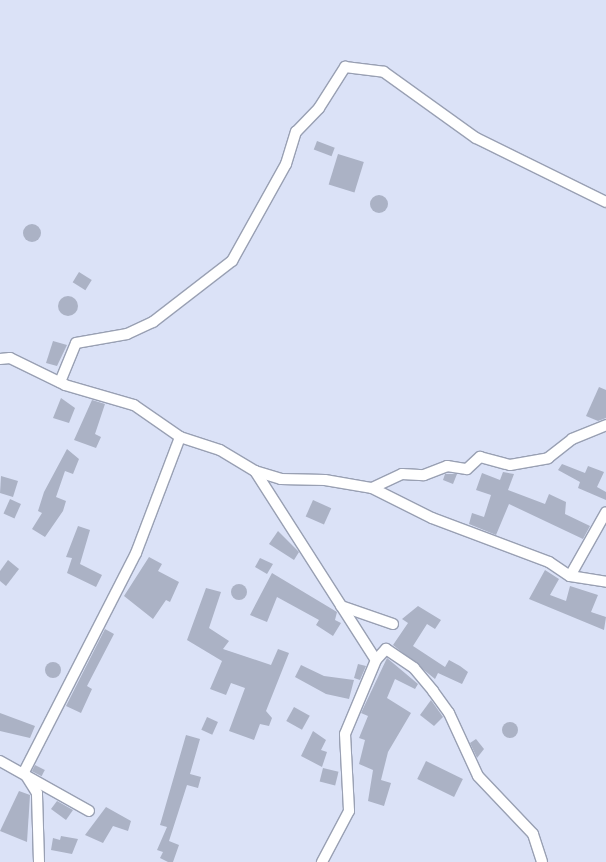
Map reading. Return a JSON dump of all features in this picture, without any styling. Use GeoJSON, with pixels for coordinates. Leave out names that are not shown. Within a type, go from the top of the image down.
{"type":"FeatureCollection","features":[{"type":"Feature","properties":{"kind":"street"},"geometry":{"type":"LineString","coordinates":[[60,382],[76,344],[127,334],[153,322],[232,261],[286,164],[296,132],[319,108],[345,67],[384,72],[476,138],[606,202]]}},
{"type":"Feature","properties":{"kind":"street"},"geometry":{"type":"LineString","coordinates":[[0,359],[10,358],[60,382],[134,406],[180,437],[220,450],[255,472],[281,479],[325,480],[372,488],[432,518],[548,562],[570,576],[606,582]]}},
{"type":"Feature","properties":{"kind":"street"},"geometry":{"type":"LineString","coordinates":[[372,488],[402,474],[424,475],[447,466],[467,469],[480,457],[510,465],[548,458],[572,439],[606,425]]}},
{"type":"Feature","properties":{"kind":"street"},"geometry":{"type":"LineString","coordinates":[[24,772],[136,553],[180,437]]}},
{"type":"Feature","properties":{"kind":"street"},"geometry":{"type":"LineString","coordinates":[[255,472],[376,660]]}},
{"type":"Feature","properties":{"kind":"street"},"geometry":{"type":"LineString","coordinates":[[570,576],[606,512]]}},
{"type":"Feature","properties":{"kind":"street"},"geometry":{"type":"LineString","coordinates":[[341,606],[392,624]]}},
{"type":"Feature","properties":{"kind":"street"},"geometry":{"type":"LineString","coordinates":[[322,862],[349,812],[344,734],[376,660],[386,649],[414,668],[450,713],[478,776],[534,834],[542,862]]}},
{"type":"Feature","properties":{"kind":"street"},"geometry":{"type":"LineString","coordinates":[[0,761],[24,772],[89,811]]}},
{"type":"Feature","properties":{"kind":"street"},"geometry":{"type":"LineString","coordinates":[[24,772],[37,793],[39,862]]}},
{"type":"Feature","properties":{"kind":"building"},"geometry":{"type":"Polygon","coordinates":[[[317,141],[335,148],[332,156],[314,149],[317,141]]]}},
{"type":"Feature","properties":{"kind":"building"},"geometry":{"type":"Polygon","coordinates":[[[338,154],[364,162],[354,192],[329,185],[338,154]]]}},
{"type":"Feature","properties":{"kind":"building"},"geometry":{"type":"Polygon","coordinates":[[[375,195],[383,195],[388,200],[386,211],[375,213],[370,208],[370,200],[375,195]]]}},
{"type":"Feature","properties":{"kind":"building"},"geometry":{"type":"Polygon","coordinates":[[[28,224],[36,224],[41,229],[39,240],[28,242],[23,237],[23,229],[28,224]]]}},
{"type":"Feature","properties":{"kind":"building"},"geometry":{"type":"Polygon","coordinates":[[[79,272],[92,280],[85,290],[73,282],[79,272]]]}},
{"type":"Feature","properties":{"kind":"building"},"geometry":{"type":"Polygon","coordinates":[[[68,296],[75,299],[78,306],[75,313],[68,316],[61,313],[58,306],[61,299],[68,296]]]}},
{"type":"Feature","properties":{"kind":"building"},"geometry":{"type":"Polygon","coordinates":[[[53,341],[67,345],[57,366],[46,363],[53,341]]]}},
{"type":"Feature","properties":{"kind":"building"},"geometry":{"type":"Polygon","coordinates":[[[599,387],[606,390],[606,418],[598,421],[586,416],[599,387]]]}},
{"type":"Feature","properties":{"kind":"building"},"geometry":{"type":"Polygon","coordinates":[[[61,398],[75,408],[69,423],[53,418],[61,398]]]}},
{"type":"Feature","properties":{"kind":"building"},"geometry":{"type":"Polygon","coordinates":[[[92,400],[105,404],[95,434],[101,437],[96,448],[74,440],[92,400]]]}},
{"type":"Feature","properties":{"kind":"building"},"geometry":{"type":"Polygon","coordinates":[[[67,449],[79,459],[73,474],[65,471],[56,497],[66,501],[63,511],[45,537],[32,529],[42,513],[38,511],[44,492],[67,449]]]}},
{"type":"Feature","properties":{"kind":"building"},"geometry":{"type":"Polygon","coordinates":[[[562,464],[585,473],[588,466],[604,472],[597,487],[606,492],[606,500],[578,488],[580,482],[558,470],[562,464]]]}},
{"type":"Feature","properties":{"kind":"building"},"geometry":{"type":"Polygon","coordinates":[[[503,472],[514,474],[508,490],[545,504],[549,494],[566,502],[565,514],[590,526],[583,539],[509,504],[496,535],[469,524],[472,513],[484,517],[491,495],[476,490],[482,473],[500,480],[503,472]]]}},
{"type":"Feature","properties":{"kind":"building"},"geometry":{"type":"Polygon","coordinates":[[[445,474],[457,474],[453,484],[443,480],[445,474]]]}},
{"type":"Feature","properties":{"kind":"building"},"geometry":{"type":"Polygon","coordinates":[[[1,476],[18,481],[13,497],[0,493],[1,476]]]}},
{"type":"Feature","properties":{"kind":"building"},"geometry":{"type":"Polygon","coordinates":[[[10,499],[21,504],[14,518],[3,514],[10,499]]]}},
{"type":"Feature","properties":{"kind":"building"},"geometry":{"type":"Polygon","coordinates":[[[313,500],[331,508],[324,525],[306,516],[313,500]]]}},
{"type":"Feature","properties":{"kind":"building"},"geometry":{"type":"Polygon","coordinates":[[[78,526],[90,530],[80,564],[102,575],[96,587],[67,573],[72,558],[66,557],[78,526]]]}},
{"type":"Feature","properties":{"kind":"building"},"geometry":{"type":"Polygon","coordinates":[[[278,531],[299,552],[294,560],[269,544],[278,531]]]}},
{"type":"Feature","properties":{"kind":"building"},"geometry":{"type":"Polygon","coordinates":[[[149,557],[162,564],[158,571],[179,582],[170,602],[166,600],[153,619],[124,596],[149,557]]]}},
{"type":"Feature","properties":{"kind":"building"},"geometry":{"type":"Polygon","coordinates":[[[260,558],[273,564],[267,574],[255,567],[260,558]]]}},
{"type":"Feature","properties":{"kind":"building"},"geometry":{"type":"Polygon","coordinates":[[[8,560],[19,569],[6,586],[0,581],[0,571],[8,560]]]}},
{"type":"Feature","properties":{"kind":"building"},"geometry":{"type":"Polygon","coordinates":[[[545,570],[559,579],[550,595],[566,601],[570,586],[598,595],[591,612],[606,617],[604,630],[529,599],[545,570]]]}},
{"type":"Feature","properties":{"kind":"building"},"geometry":{"type":"Polygon","coordinates":[[[272,573],[337,612],[335,620],[341,623],[333,636],[316,625],[319,620],[277,597],[267,622],[250,615],[272,573]]]}},
{"type":"Feature","properties":{"kind":"building"},"geometry":{"type":"Polygon","coordinates":[[[236,584],[242,584],[247,589],[245,598],[236,600],[231,595],[231,589],[236,584]]]}},
{"type":"Feature","properties":{"kind":"building"},"geometry":{"type":"Polygon","coordinates":[[[206,588],[221,592],[209,628],[229,641],[223,649],[271,665],[278,649],[289,653],[266,711],[272,718],[269,726],[260,724],[254,740],[229,731],[245,688],[231,683],[226,695],[210,689],[222,661],[187,640],[206,588]]]}},
{"type":"Feature","properties":{"kind":"building"},"geometry":{"type":"Polygon","coordinates":[[[418,606],[441,620],[435,629],[427,624],[413,646],[445,667],[449,660],[468,672],[462,684],[438,673],[435,679],[393,645],[408,623],[402,619],[418,606]]]}},
{"type":"Feature","properties":{"kind":"building"},"geometry":{"type":"Polygon","coordinates":[[[105,629],[114,634],[87,686],[92,689],[81,713],[66,706],[105,629]]]}},
{"type":"Feature","properties":{"kind":"building"},"geometry":{"type":"Polygon","coordinates":[[[387,658],[418,684],[415,689],[395,679],[387,698],[411,713],[388,752],[381,780],[391,783],[384,806],[368,801],[373,770],[359,764],[365,740],[359,738],[368,716],[361,713],[387,658]]]}},
{"type":"Feature","properties":{"kind":"building"},"geometry":{"type":"Polygon","coordinates":[[[50,662],[56,662],[61,667],[59,676],[50,678],[45,673],[45,667],[50,662]]]}},
{"type":"Feature","properties":{"kind":"building"},"geometry":{"type":"Polygon","coordinates":[[[358,664],[366,666],[360,680],[354,678],[358,664]]]}},
{"type":"Feature","properties":{"kind":"building"},"geometry":{"type":"Polygon","coordinates":[[[301,665],[324,676],[354,680],[349,699],[326,694],[295,677],[301,665]]]}},
{"type":"Feature","properties":{"kind":"building"},"geometry":{"type":"Polygon","coordinates":[[[431,700],[443,717],[434,726],[420,715],[431,700]]]}},
{"type":"Feature","properties":{"kind":"building"},"geometry":{"type":"Polygon","coordinates":[[[294,707],[310,716],[302,730],[286,721],[294,707]]]}},
{"type":"Feature","properties":{"kind":"building"},"geometry":{"type":"Polygon","coordinates":[[[0,713],[35,726],[30,738],[0,731],[0,713]]]}},
{"type":"Feature","properties":{"kind":"building"},"geometry":{"type":"Polygon","coordinates":[[[207,717],[218,722],[212,735],[201,730],[207,717]]]}},
{"type":"Feature","properties":{"kind":"building"},"geometry":{"type":"Polygon","coordinates":[[[510,722],[516,724],[518,730],[516,736],[510,738],[504,736],[502,730],[504,724],[510,722]]]}},
{"type":"Feature","properties":{"kind":"building"},"geometry":{"type":"Polygon","coordinates":[[[313,731],[326,740],[321,750],[327,752],[322,767],[301,756],[313,731]]]}},
{"type":"Feature","properties":{"kind":"building"},"geometry":{"type":"Polygon","coordinates":[[[186,735],[200,739],[190,774],[201,777],[198,788],[187,785],[169,841],[179,845],[173,862],[168,862],[160,858],[163,852],[157,850],[167,827],[160,825],[186,735]]]}},
{"type":"Feature","properties":{"kind":"building"},"geometry":{"type":"Polygon","coordinates":[[[476,739],[484,749],[477,758],[470,743],[476,739]]]}},
{"type":"Feature","properties":{"kind":"building"},"geometry":{"type":"Polygon","coordinates":[[[426,761],[463,779],[454,797],[417,779],[426,761]]]}},
{"type":"Feature","properties":{"kind":"building"},"geometry":{"type":"Polygon","coordinates":[[[35,765],[45,770],[42,776],[32,771],[35,765]]]}},
{"type":"Feature","properties":{"kind":"building"},"geometry":{"type":"Polygon","coordinates":[[[323,768],[339,772],[335,785],[320,782],[323,768]]]}},
{"type":"Feature","properties":{"kind":"building"},"geometry":{"type":"Polygon","coordinates":[[[19,791],[30,795],[27,842],[0,831],[19,791]]]}},
{"type":"Feature","properties":{"kind":"building"},"geometry":{"type":"Polygon","coordinates":[[[57,801],[73,810],[66,820],[51,809],[57,801]]]}},
{"type":"Feature","properties":{"kind":"building"},"geometry":{"type":"Polygon","coordinates":[[[106,807],[131,821],[128,831],[113,826],[103,843],[85,835],[106,807]]]}},
{"type":"Feature","properties":{"kind":"building"},"geometry":{"type":"Polygon","coordinates":[[[61,836],[78,839],[72,854],[51,850],[53,838],[60,840],[61,836]]]}}]}
